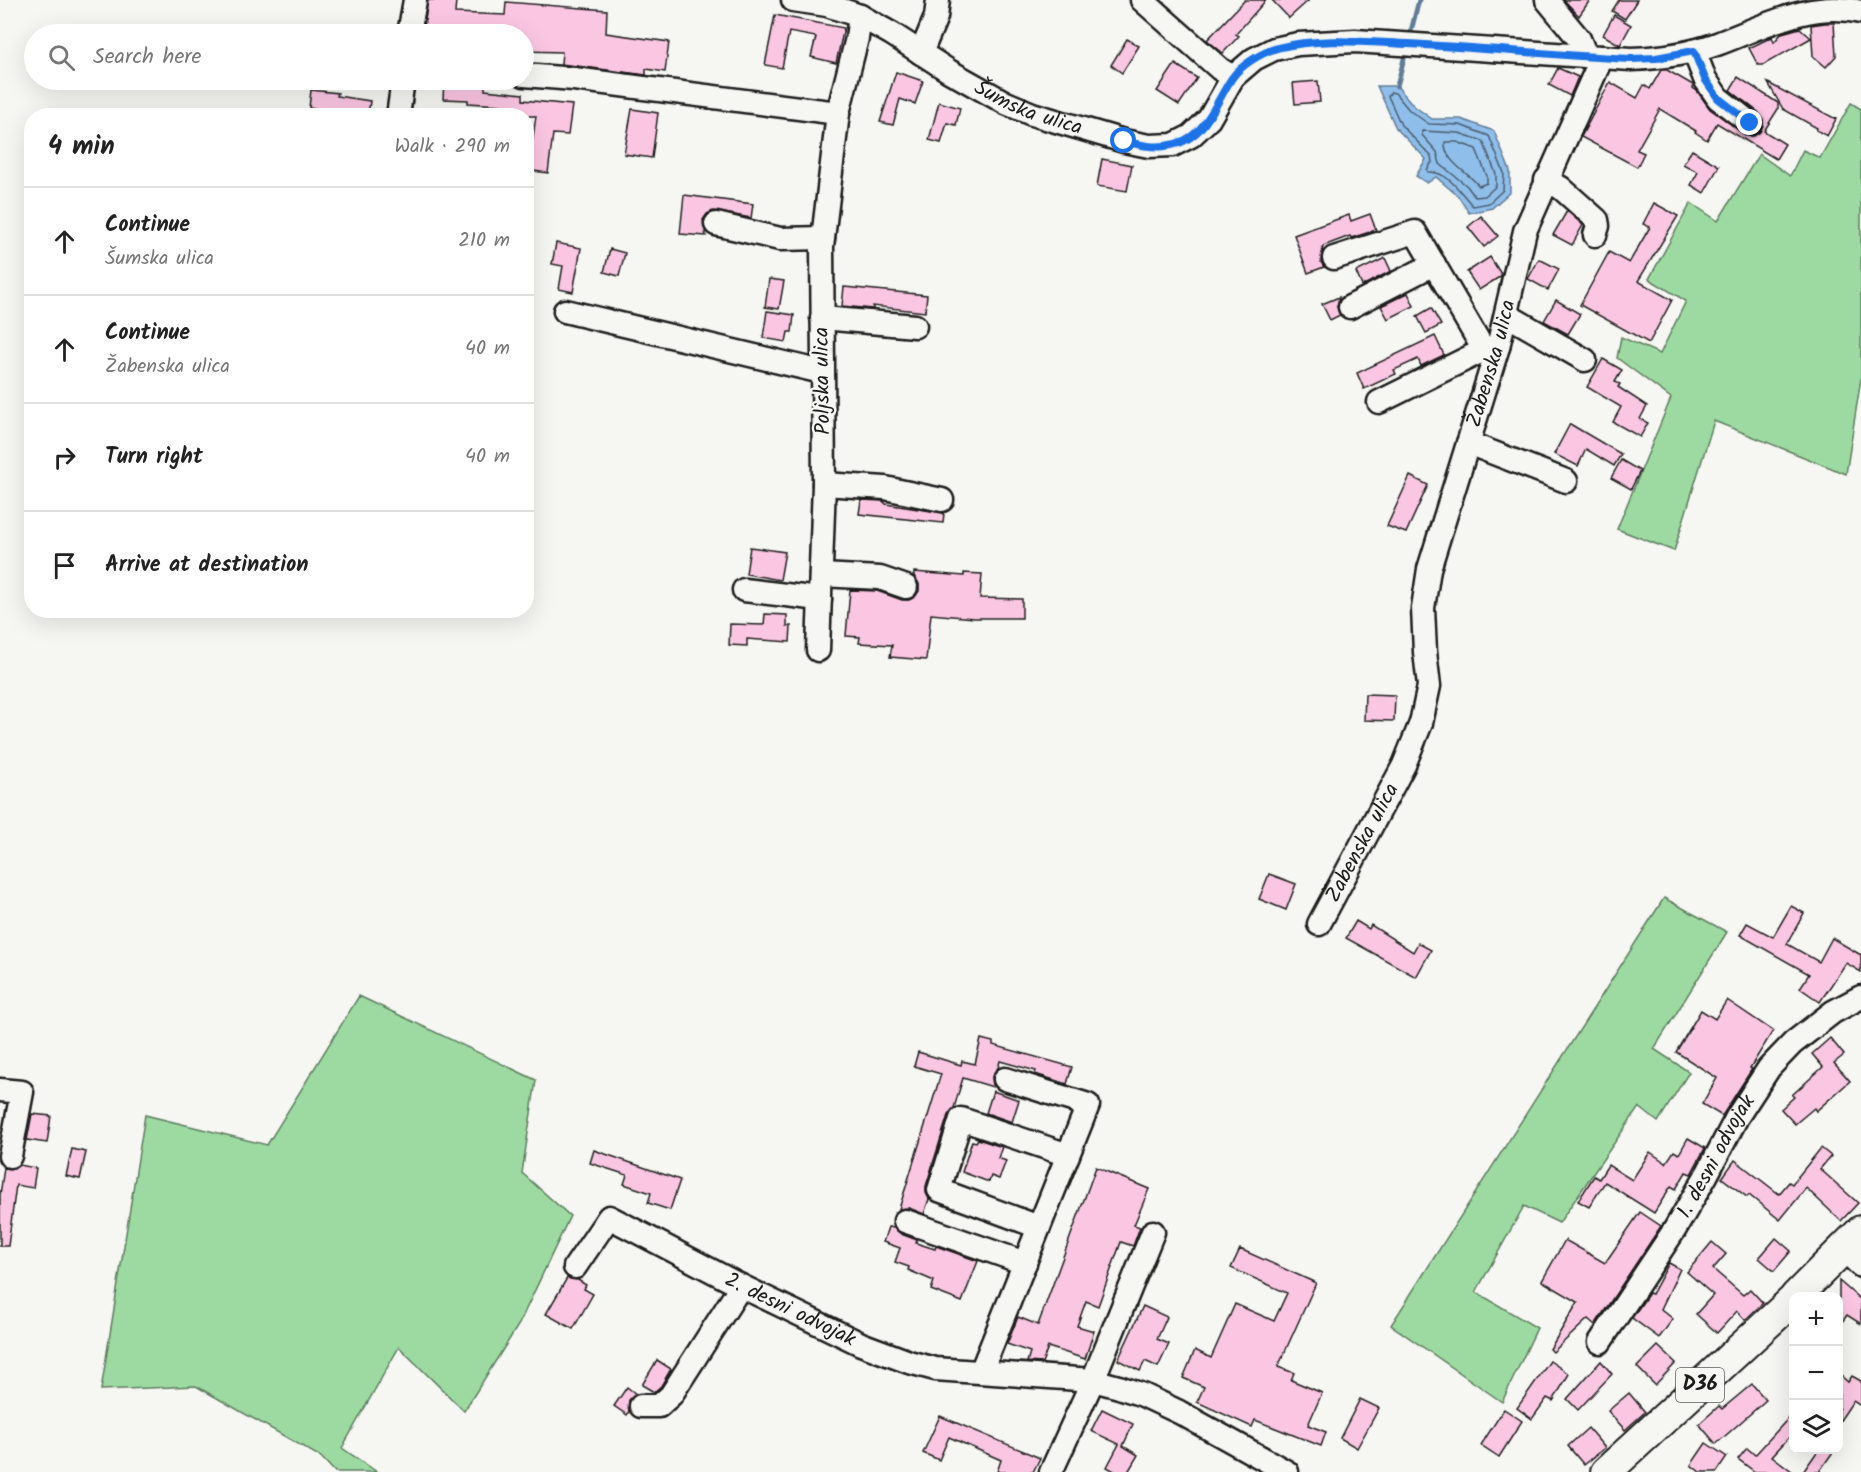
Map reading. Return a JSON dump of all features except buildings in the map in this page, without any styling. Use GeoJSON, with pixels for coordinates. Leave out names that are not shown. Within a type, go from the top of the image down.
{"type":"FeatureCollection","features":[{"type":"Feature","properties":{"kind":"main road","name":"D36"},"geometry":{"type":"LineString","coordinates":[[1802,1292],[1855,1249]]}},
{"type":"Feature","properties":{"kind":"main road","name":"D36"},"geometry":{"type":"LineString","coordinates":[[1606,1472],[1789,1304]]}},
{"type":"Feature","properties":{"kind":"street"},"geometry":{"type":"LineString","coordinates":[[411,24],[415,0]]}},
{"type":"Feature","properties":{"kind":"street","name":"Šumska ulica"},"geometry":{"type":"LineString","coordinates":[[794,0],[827,2],[860,16],[976,88],[1015,107],[1114,138],[1149,146],[1173,145],[1200,129],[1209,119],[1233,77],[1254,59],[1274,49],[1298,44],[1355,41],[1594,57]]}},
{"type":"Feature","properties":{"kind":"street"},"geometry":{"type":"LineString","coordinates":[[921,52],[936,17],[938,0]]}},
{"type":"Feature","properties":{"kind":"street"},"geometry":{"type":"LineString","coordinates":[[1142,0],[1233,77]]}},
{"type":"Feature","properties":{"kind":"street"},"geometry":{"type":"LineString","coordinates":[[1547,0],[1594,57],[1656,58],[1694,51],[1716,45],[1813,7],[1835,7],[1861,12]]}},
{"type":"Feature","properties":{"kind":"street","name":"Poljska ulica"},"geometry":{"type":"LineString","coordinates":[[818,650],[824,484],[823,238],[838,113],[860,16]]}},
{"type":"Feature","properties":{"kind":"street"},"geometry":{"type":"LineString","coordinates":[[1694,51],[1705,79],[1718,98],[1750,123]]}},
{"type":"Feature","properties":{"kind":"street","name":"Žabenska ulica"},"geometry":{"type":"LineString","coordinates":[[1318,924],[1404,765],[1421,723],[1429,686],[1423,608],[1428,568],[1468,443],[1491,349],[1507,315],[1525,231],[1594,57]]}},
{"type":"Feature","properties":{"kind":"street"},"geometry":{"type":"LineString","coordinates":[[534,76],[838,113]]}},
{"type":"Feature","properties":{"kind":"street"},"geometry":{"type":"LineString","coordinates":[[399,108],[402,90]]}},
{"type":"Feature","properties":{"kind":"street"},"geometry":{"type":"LineString","coordinates":[[1546,180],[1561,189],[1597,220],[1595,235]]}},
{"type":"Feature","properties":{"kind":"street"},"geometry":{"type":"LineString","coordinates":[[716,224],[780,239],[823,238]]}},
{"type":"Feature","properties":{"kind":"street"},"geometry":{"type":"LineString","coordinates":[[1334,258],[1415,232],[1491,349],[1379,402]]}},
{"type":"Feature","properties":{"kind":"street"},"geometry":{"type":"LineString","coordinates":[[1350,307],[1434,264]]}},
{"type":"Feature","properties":{"kind":"street"},"geometry":{"type":"LineString","coordinates":[[565,311],[822,372]]}},
{"type":"Feature","properties":{"kind":"street"},"geometry":{"type":"LineString","coordinates":[[1507,315],[1585,360]]}},
{"type":"Feature","properties":{"kind":"street"},"geometry":{"type":"LineString","coordinates":[[822,318],[915,326]]}},
{"type":"Feature","properties":{"kind":"street"},"geometry":{"type":"LineString","coordinates":[[1468,443],[1566,481]]}},
{"type":"Feature","properties":{"kind":"street"},"geometry":{"type":"LineString","coordinates":[[824,484],[885,488],[942,501]]}},
{"type":"Feature","properties":{"kind":"street"},"geometry":{"type":"LineString","coordinates":[[820,574],[880,578],[906,587]]}},
{"type":"Feature","properties":{"kind":"street"},"geometry":{"type":"LineString","coordinates":[[744,590],[819,599]]}},
{"type":"Feature","properties":{"kind":"street","name":"1. desni odvojak"},"geometry":{"type":"LineString","coordinates":[[1600,1342],[1675,1229],[1737,1117],[1769,1068],[1793,1043],[1833,1012],[1861,997]]}},
{"type":"Feature","properties":{"kind":"street"},"geometry":{"type":"LineString","coordinates":[[981,1372],[1088,1105],[1005,1079]]}},
{"type":"Feature","properties":{"kind":"street"},"geometry":{"type":"LineString","coordinates":[[0,1090],[22,1092],[10,1156]]}},
{"type":"Feature","properties":{"kind":"street"},"geometry":{"type":"LineString","coordinates":[[1039,1227],[939,1190],[961,1119],[1068,1155]]}},
{"type":"Feature","properties":{"kind":"street","name":"2. desni odvojak"},"geometry":{"type":"LineString","coordinates":[[575,1267],[609,1217],[741,1286],[861,1344],[935,1369],[1093,1380],[1143,1395],[1287,1472]]}},
{"type":"Feature","properties":{"kind":"street"},"geometry":{"type":"LineString","coordinates":[[905,1221],[1025,1263]]}},
{"type":"Feature","properties":{"kind":"street"},"geometry":{"type":"LineString","coordinates":[[1051,1472],[1093,1380],[1153,1232]]}},
{"type":"Feature","properties":{"kind":"street"},"geometry":{"type":"LineString","coordinates":[[641,1406],[659,1406],[671,1395],[741,1286]]}},
{"type":"Feature","properties":{"kind":"green space"},"geometry":{"type":"Polygon","coordinates":[[[1851,103],[1861,109],[1861,378],[1846,474],[1714,421],[1674,551],[1617,529],[1671,398],[1617,358],[1621,337],[1660,354],[1686,301],[1649,279],[1691,203],[1718,221],[1759,154],[1790,176],[1803,150],[1820,158],[1851,103]]]}},
{"type":"Feature","properties":{"kind":"green space"},"geometry":{"type":"Polygon","coordinates":[[[1664,898],[1727,932],[1654,1049],[1689,1072],[1658,1122],[1639,1107],[1559,1223],[1524,1206],[1476,1292],[1537,1328],[1502,1402],[1391,1325],[1664,898]]]}},
{"type":"Feature","properties":{"kind":"green space"},"geometry":{"type":"Polygon","coordinates":[[[359,996],[536,1080],[522,1173],[570,1216],[519,1324],[464,1411],[399,1347],[342,1448],[377,1472],[335,1472],[321,1457],[196,1386],[101,1390],[145,1115],[267,1145],[359,996]]]}},
{"type":"Feature","properties":{"kind":"water"},"geometry":{"type":"Polygon","coordinates":[[[1377,86],[1397,86],[1414,106],[1432,119],[1461,119],[1494,131],[1510,171],[1510,192],[1492,208],[1469,213],[1458,196],[1436,177],[1427,183],[1416,176],[1426,159],[1396,128],[1377,86]]]}},
{"type":"Feature","properties":{"kind":"waterway"},"geometry":{"type":"LineString","coordinates":[[1411,31],[1419,0]]}},
{"type":"Feature","properties":{"kind":"waterway"},"geometry":{"type":"LineString","coordinates":[[1397,86],[1405,55]]}},
{"type":"Feature","properties":{"kind":"route"},"geometry":{"type":"LineString","coordinates":[[1124,141],[1149,146],[1164,146],[1173,145],[1191,136],[1209,119],[1233,77],[1254,59],[1274,49],[1298,44],[1355,41],[1631,59],[1656,58],[1694,51],[1705,79],[1718,98],[1750,123]]}}]}
